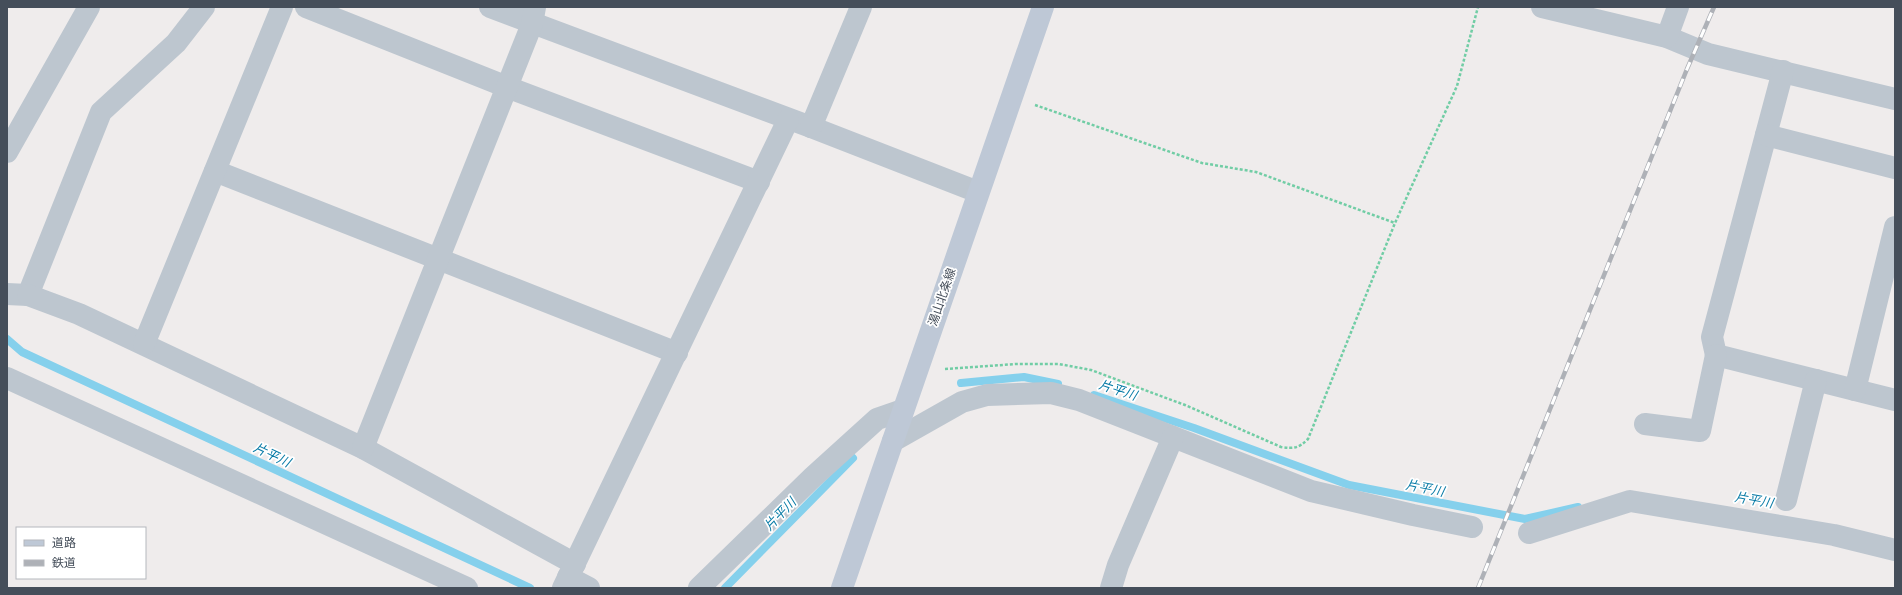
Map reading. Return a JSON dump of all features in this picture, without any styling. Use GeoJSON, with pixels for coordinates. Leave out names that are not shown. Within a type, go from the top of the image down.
{"type":"FeatureCollection","features":[{"type":"Feature","properties":{"kind":"main road","name":"湯山北条線"},"geometry":{"type":"LineString","coordinates":[[842,588],[1043,7]]}},
{"type":"Feature","properties":{"kind":"street"},"geometry":{"type":"LineString","coordinates":[[7,152],[89,7]]}},
{"type":"Feature","properties":{"kind":"street"},"geometry":{"type":"LineString","coordinates":[[204,7],[176,43],[102,112],[18,295],[79,314],[363,448],[568,578],[589,588]]}},
{"type":"Feature","properties":{"kind":"street"},"geometry":{"type":"LineString","coordinates":[[144,344],[282,7]]}},
{"type":"Feature","properties":{"kind":"street"},"geometry":{"type":"LineString","coordinates":[[306,7],[507,87],[759,182]]}},
{"type":"Feature","properties":{"kind":"street"},"geometry":{"type":"LineString","coordinates":[[490,7],[533,15],[788,120],[811,127],[978,192]]}},
{"type":"Feature","properties":{"kind":"street"},"geometry":{"type":"LineString","coordinates":[[811,127],[861,7]]}},
{"type":"Feature","properties":{"kind":"street"},"geometry":{"type":"LineString","coordinates":[[1542,7],[1667,37],[1708,54],[1895,99]]}},
{"type":"Feature","properties":{"kind":"street"},"geometry":{"type":"LineString","coordinates":[[1667,37],[1678,7]]}},
{"type":"Feature","properties":{"kind":"street"},"geometry":{"type":"LineString","coordinates":[[363,448],[507,87],[533,15]]}},
{"type":"Feature","properties":{"kind":"street"},"geometry":{"type":"LineString","coordinates":[[1645,424],[1700,432],[1716,355],[1712,337],[1783,72]]}},
{"type":"Feature","properties":{"kind":"street"},"geometry":{"type":"LineString","coordinates":[[568,578],[788,120]]}},
{"type":"Feature","properties":{"kind":"street"},"geometry":{"type":"LineString","coordinates":[[1766,135],[1895,168]]}},
{"type":"Feature","properties":{"kind":"street"},"geometry":{"type":"LineString","coordinates":[[215,171],[677,352]]}},
{"type":"Feature","properties":{"kind":"street"},"geometry":{"type":"LineString","coordinates":[[1855,390],[1895,227]]}},
{"type":"Feature","properties":{"kind":"street"},"geometry":{"type":"LineString","coordinates":[[1716,355],[1895,400]]}},
{"type":"Feature","properties":{"kind":"street"},"geometry":{"type":"LineString","coordinates":[[7,378],[467,588]]}},
{"type":"Feature","properties":{"kind":"street"},"geometry":{"type":"LineString","coordinates":[[1786,500],[1816,380]]}},
{"type":"Feature","properties":{"kind":"street"},"geometry":{"type":"LineString","coordinates":[[893,441],[962,402],[987,395],[1050,393],[1079,400],[1312,491],[1413,515],[1472,527]]}},
{"type":"Feature","properties":{"kind":"street"},"geometry":{"type":"LineString","coordinates":[[699,588],[813,477],[877,419],[903,410]]}},
{"type":"Feature","properties":{"kind":"street"},"geometry":{"type":"LineString","coordinates":[[1111,588],[1118,565],[1174,437]]}},
{"type":"Feature","properties":{"kind":"street"},"geometry":{"type":"LineString","coordinates":[[1529,533],[1630,501],[1834,535],[1895,550]]}},
{"type":"Feature","properties":{"kind":"path"},"geometry":{"type":"LineString","coordinates":[[917,371],[1016,364],[1059,364],[1091,370],[1185,405],[1281,447],[1292,449],[1300,447],[1308,439],[1395,223],[1457,86],[1478,7]]}},
{"type":"Feature","properties":{"kind":"path"},"geometry":{"type":"LineString","coordinates":[[1011,97],[1202,163],[1256,172],[1395,223]]}},
{"type":"Feature","properties":{"kind":"waterway","name":"片平川"},"geometry":{"type":"LineString","coordinates":[[7,339],[22,352],[530,588]]}},
{"type":"Feature","properties":{"kind":"waterway","name":"片平川"},"geometry":{"type":"LineString","coordinates":[[961,383],[1024,377],[1058,384]]}},
{"type":"Feature","properties":{"kind":"waterway","name":"片平川"},"geometry":{"type":"LineString","coordinates":[[1094,395],[1194,428],[1349,485],[1525,519],[1578,507]]}},
{"type":"Feature","properties":{"kind":"waterway","name":"片平川"},"geometry":{"type":"LineString","coordinates":[[725,588],[853,458]]}},
{"type":"Feature","properties":{"kind":"railway"},"geometry":{"type":"LineString","coordinates":[[1478,588],[1687,69],[1714,7]]}}]}
